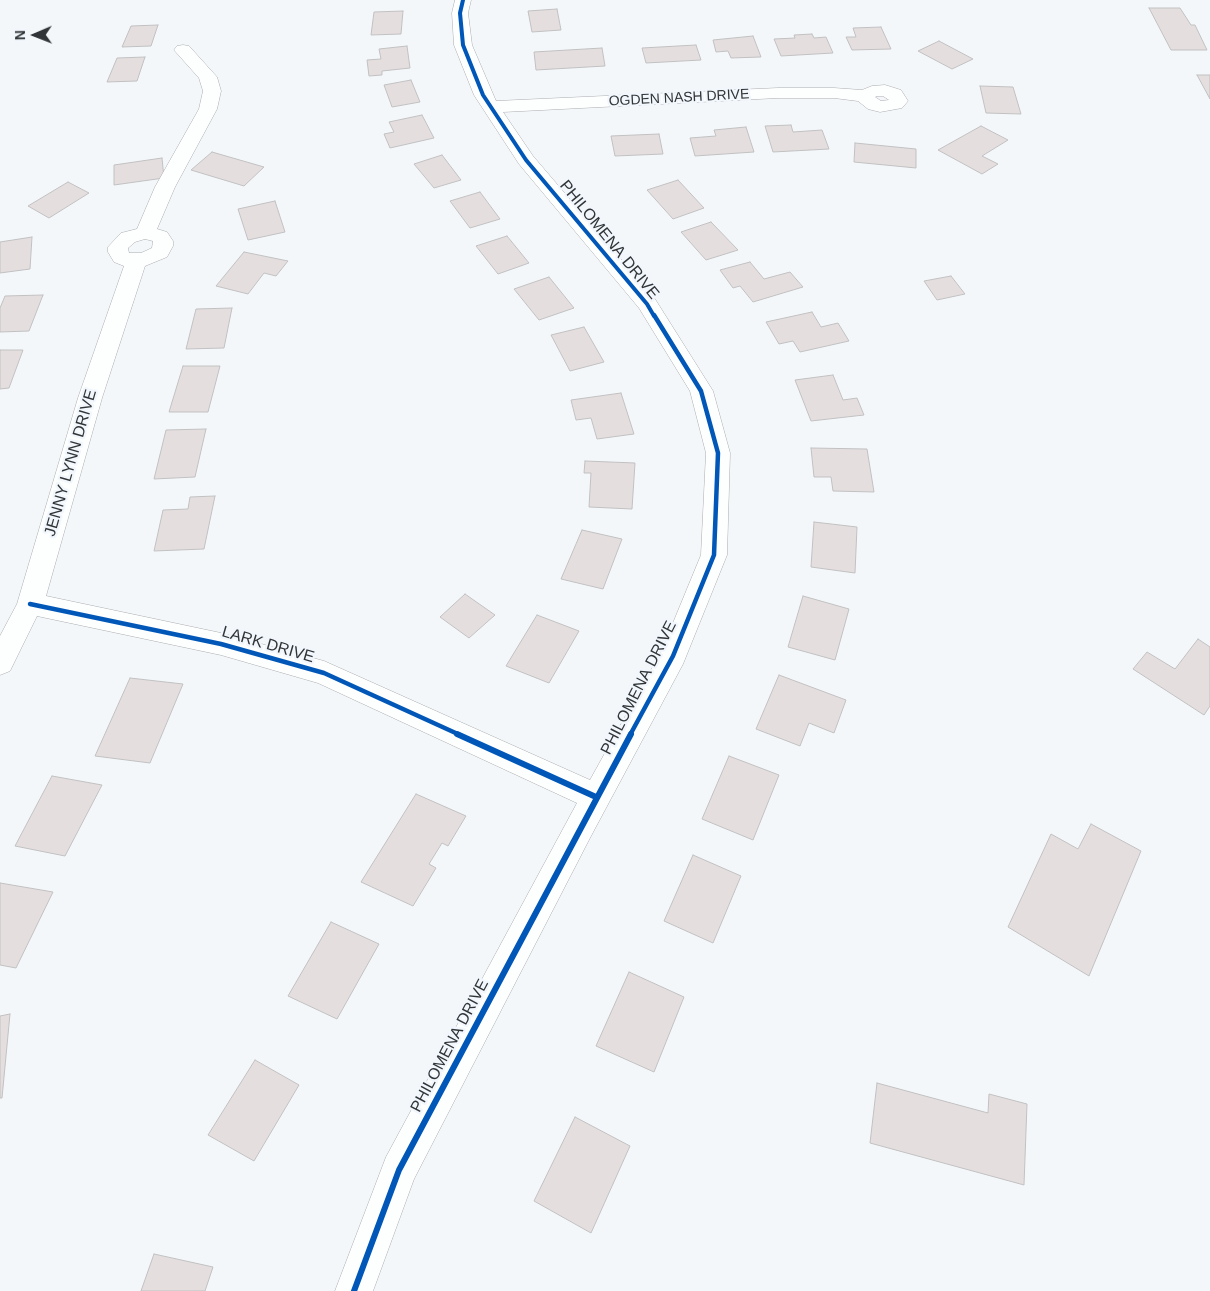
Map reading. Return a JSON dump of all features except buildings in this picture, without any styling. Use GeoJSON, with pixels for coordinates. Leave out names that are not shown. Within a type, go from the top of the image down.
{"type":"FeatureCollection","features":[{"type":"Feature","properties":{"kind":"street","name":"PHILOMENA DRIVE"},"geometry":{"type":"LineString","coordinates":[[354,1291],[399,1170],[596,797],[673,656],[714,555],[718,454],[701,391],[647,304],[526,160],[483,95],[463,45],[460,13],[463,0]]}},
{"type":"Feature","properties":{"kind":"street","name":"JENNY LYNN DRIVE"},"geometry":{"type":"LineString","coordinates":[[0,663],[30,604],[90,398],[136,261],[154,256],[163,246],[160,236],[145,233],[165,187],[208,108],[212,91],[208,77],[183,50]]}},
{"type":"Feature","properties":{"kind":"street","name":"OGDEN NASH DRIVE"},"geometry":{"type":"LineString","coordinates":[[491,107],[778,93],[834,92],[866,96]]}},
{"type":"Feature","properties":{"kind":"street","name":"LARK DRIVE"},"geometry":{"type":"LineString","coordinates":[[30,604],[221,644],[324,673],[596,797]]}},
{"type":"Feature","properties":{"kind":"cycle path"},"geometry":{"type":"LineString","coordinates":[[354,1291],[399,1170],[580,826],[673,656],[714,555],[718,453],[701,391],[647,304],[526,160],[483,95],[463,45],[460,13],[463,0]]}},
{"type":"Feature","properties":{"kind":"cycle path"},"geometry":{"type":"LineString","coordinates":[[30,604],[221,644],[324,673],[596,797]]}}]}
